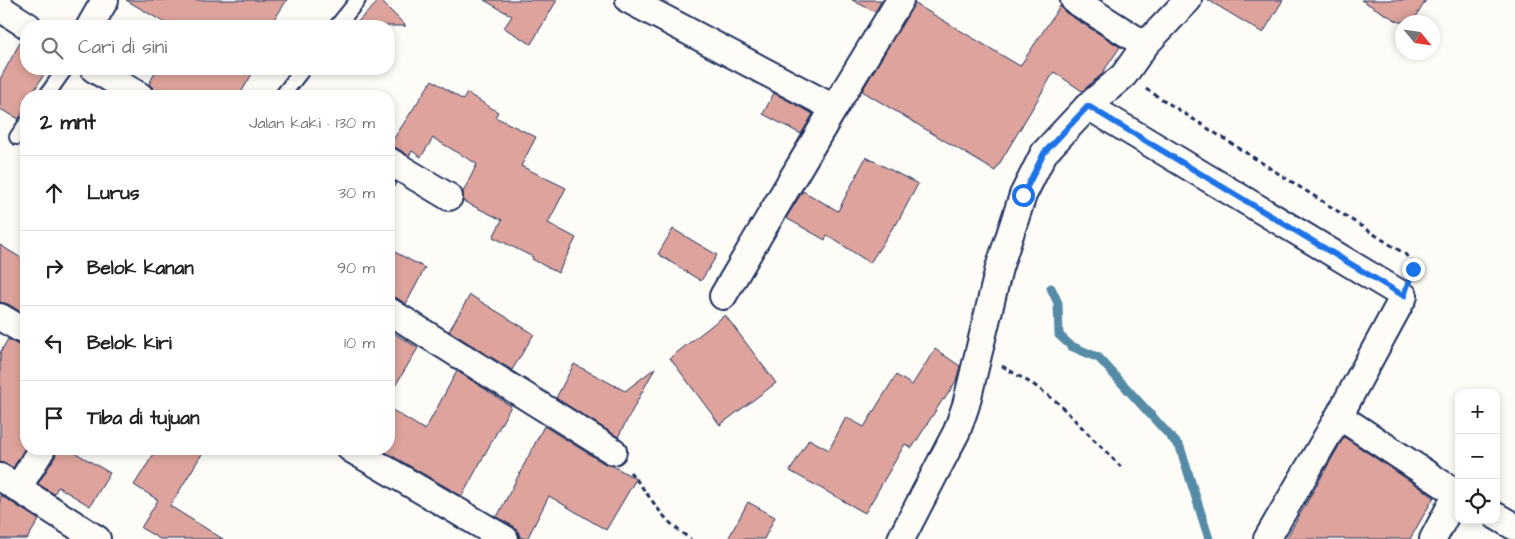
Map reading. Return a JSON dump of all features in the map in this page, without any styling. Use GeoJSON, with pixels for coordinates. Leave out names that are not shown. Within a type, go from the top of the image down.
{"type":"FeatureCollection","features":[{"type":"Feature","properties":{"kind":"street"},"geometry":{"type":"LineString","coordinates":[[93,20],[105,0]]}},
{"type":"Feature","properties":{"kind":"street"},"geometry":{"type":"LineString","coordinates":[[629,0],[834,108]]}},
{"type":"Feature","properties":{"kind":"street"},"geometry":{"type":"LineString","coordinates":[[723,296],[900,0]]}},
{"type":"Feature","properties":{"kind":"street"},"geometry":{"type":"LineString","coordinates":[[1074,0],[1145,45]]}},
{"type":"Feature","properties":{"kind":"street"},"geometry":{"type":"LineString","coordinates":[[901,539],[957,431],[966,405],[999,268],[1023,195],[1044,153],[1088,106],[1124,74],[1145,45],[1188,0]]}},
{"type":"Feature","properties":{"kind":"street"},"geometry":{"type":"LineString","coordinates":[[0,8],[20,21]]}},
{"type":"Feature","properties":{"kind":"street"},"geometry":{"type":"LineString","coordinates":[[104,75],[130,90]]}},
{"type":"Feature","properties":{"kind":"street"},"geometry":{"type":"LineString","coordinates":[[1088,106],[1404,296],[1268,539]]}},
{"type":"Feature","properties":{"kind":"street"},"geometry":{"type":"LineString","coordinates":[[395,164],[449,197]]}},
{"type":"Feature","properties":{"kind":"street"},"geometry":{"type":"LineString","coordinates":[[395,315],[613,451]]}},
{"type":"Feature","properties":{"kind":"street"},"geometry":{"type":"LineString","coordinates":[[0,317],[20,329]]}},
{"type":"Feature","properties":{"kind":"street"},"geometry":{"type":"LineString","coordinates":[[1338,416],[1455,492]]}},
{"type":"Feature","properties":{"kind":"street"},"geometry":{"type":"LineString","coordinates":[[36,455],[9,483],[97,539]]}},
{"type":"Feature","properties":{"kind":"street"},"geometry":{"type":"LineString","coordinates":[[361,455],[505,539]]}},
{"type":"Feature","properties":{"kind":"street"},"geometry":{"type":"LineString","coordinates":[[1433,539],[1455,499]]}},
{"type":"Feature","properties":{"kind":"street"},"geometry":{"type":"LineString","coordinates":[[1500,518],[1515,527]]}},
{"type":"Feature","properties":{"kind":"lane"},"geometry":{"type":"LineString","coordinates":[[342,20],[358,0]]}},
{"type":"Feature","properties":{"kind":"lane"},"geometry":{"type":"LineString","coordinates":[[50,90],[61,75]]}},
{"type":"Feature","properties":{"kind":"lane"},"geometry":{"type":"LineString","coordinates":[[287,90],[298,75]]}},
{"type":"Feature","properties":{"kind":"lane"},"geometry":{"type":"LineString","coordinates":[[17,137],[20,133]]}},
{"type":"Feature","properties":{"kind":"path"},"geometry":{"type":"LineString","coordinates":[[1124,74],[1405,254],[1411,260],[1413,269],[1404,296]]}},
{"type":"Feature","properties":{"kind":"path"},"geometry":{"type":"LineString","coordinates":[[978,352],[1034,385],[1057,402],[1121,467]]}},
{"type":"Feature","properties":{"kind":"path"},"geometry":{"type":"LineString","coordinates":[[613,451],[633,474],[654,505],[670,524],[691,539]]}},
{"type":"Feature","properties":{"kind":"building"},"geometry":{"type":"Polygon","coordinates":[[[126,0],[287,0],[274,20],[160,20],[126,0]]]}},
{"type":"Feature","properties":{"kind":"building"},"geometry":{"type":"Polygon","coordinates":[[[380,0],[406,26],[395,26],[395,20],[359,20],[380,0]]]}},
{"type":"Feature","properties":{"kind":"building"},"geometry":{"type":"Polygon","coordinates":[[[484,0],[557,0],[531,44],[504,28],[512,16],[484,0]]]}},
{"type":"Feature","properties":{"kind":"building"},"geometry":{"type":"Polygon","coordinates":[[[852,0],[882,0],[875,12],[852,0]]]}},
{"type":"Feature","properties":{"kind":"building"},"geometry":{"type":"Polygon","coordinates":[[[1208,0],[1283,0],[1263,33],[1208,0]]]}},
{"type":"Feature","properties":{"kind":"building"},"geometry":{"type":"Polygon","coordinates":[[[1361,0],[1426,0],[1417,15],[1395,15],[1395,20],[1361,0]]]}},
{"type":"Feature","properties":{"kind":"building"},"geometry":{"type":"Polygon","coordinates":[[[914,3],[1020,66],[1060,6],[1066,13],[1120,47],[1101,75],[1082,91],[1054,72],[995,171],[862,91],[914,3]]]}},
{"type":"Feature","properties":{"kind":"building"},"geometry":{"type":"Polygon","coordinates":[[[20,43],[20,75],[43,75],[35,90],[20,90],[19,119],[0,109],[0,79],[20,43]]]}},
{"type":"Feature","properties":{"kind":"building"},"geometry":{"type":"Polygon","coordinates":[[[154,75],[251,75],[243,90],[153,90],[149,84],[154,75]]]}},
{"type":"Feature","properties":{"kind":"building"},"geometry":{"type":"Polygon","coordinates":[[[432,80],[463,100],[467,93],[498,112],[495,117],[536,137],[521,166],[566,188],[548,223],[576,238],[558,273],[532,259],[533,257],[493,237],[502,220],[463,201],[463,192],[477,164],[433,138],[421,157],[412,151],[409,156],[395,148],[395,137],[432,80]]]}},
{"type":"Feature","properties":{"kind":"building"},"geometry":{"type":"Polygon","coordinates":[[[774,93],[813,114],[801,134],[763,114],[774,93]]]}},
{"type":"Feature","properties":{"kind":"building"},"geometry":{"type":"Polygon","coordinates":[[[866,157],[918,184],[896,225],[870,263],[827,235],[825,240],[786,218],[803,191],[838,211],[866,157]]]}},
{"type":"Feature","properties":{"kind":"building"},"geometry":{"type":"Polygon","coordinates":[[[673,229],[717,255],[701,281],[658,254],[673,229]]]}},
{"type":"Feature","properties":{"kind":"building"},"geometry":{"type":"Polygon","coordinates":[[[0,245],[20,257],[20,311],[8,304],[0,302],[0,245]]]}},
{"type":"Feature","properties":{"kind":"building"},"geometry":{"type":"Polygon","coordinates":[[[395,252],[425,268],[406,304],[395,298],[395,252]]]}},
{"type":"Feature","properties":{"kind":"building"},"geometry":{"type":"Polygon","coordinates":[[[470,295],[534,334],[512,370],[449,331],[470,295]]]}},
{"type":"Feature","properties":{"kind":"building"},"geometry":{"type":"Polygon","coordinates":[[[725,315],[776,383],[720,425],[670,358],[725,315]]]}},
{"type":"Feature","properties":{"kind":"building"},"geometry":{"type":"Polygon","coordinates":[[[395,334],[418,348],[395,386],[395,334]]]}},
{"type":"Feature","properties":{"kind":"building"},"geometry":{"type":"Polygon","coordinates":[[[8,339],[20,346],[21,455],[13,468],[0,462],[0,353],[8,339]]]}},
{"type":"Feature","properties":{"kind":"building"},"geometry":{"type":"Polygon","coordinates":[[[935,349],[960,366],[956,381],[912,448],[905,444],[865,513],[790,471],[809,439],[829,450],[846,417],[864,427],[896,375],[912,385],[935,349]]]}},
{"type":"Feature","properties":{"kind":"building"},"geometry":{"type":"Polygon","coordinates":[[[574,364],[625,391],[655,368],[618,437],[556,398],[574,364]]]}},
{"type":"Feature","properties":{"kind":"building"},"geometry":{"type":"Polygon","coordinates":[[[457,371],[511,406],[462,496],[390,455],[395,455],[395,412],[425,430],[457,371]]]}},
{"type":"Feature","properties":{"kind":"building"},"geometry":{"type":"Polygon","coordinates":[[[544,426],[605,464],[613,466],[636,479],[606,530],[549,496],[527,539],[520,537],[518,531],[513,526],[497,517],[544,426]]]}},
{"type":"Feature","properties":{"kind":"building"},"geometry":{"type":"Polygon","coordinates":[[[1344,437],[1434,497],[1410,539],[1286,539],[1344,437]]]}},
{"type":"Feature","properties":{"kind":"building"},"geometry":{"type":"Polygon","coordinates":[[[56,455],[79,455],[110,473],[90,506],[58,487],[54,494],[38,484],[56,455]]]}},
{"type":"Feature","properties":{"kind":"building"},"geometry":{"type":"Polygon","coordinates":[[[153,455],[201,455],[170,506],[223,539],[160,539],[141,528],[158,500],[134,485],[153,455]]]}},
{"type":"Feature","properties":{"kind":"building"},"geometry":{"type":"Polygon","coordinates":[[[0,495],[39,520],[27,539],[0,539],[0,495]]]}},
{"type":"Feature","properties":{"kind":"building"},"geometry":{"type":"Polygon","coordinates":[[[748,502],[775,517],[764,539],[728,539],[748,502]]]}},
{"type":"Feature","properties":{"kind":"waterway"},"geometry":{"type":"LineString","coordinates":[[1051,288],[1058,303],[1059,335],[1071,346],[1099,358],[1180,447],[1209,539]]}},
{"type":"Feature","properties":{"kind":"route"},"geometry":{"type":"LineString","coordinates":[[1023,195],[1044,153],[1088,106],[1404,296],[1413,269]]}}]}
